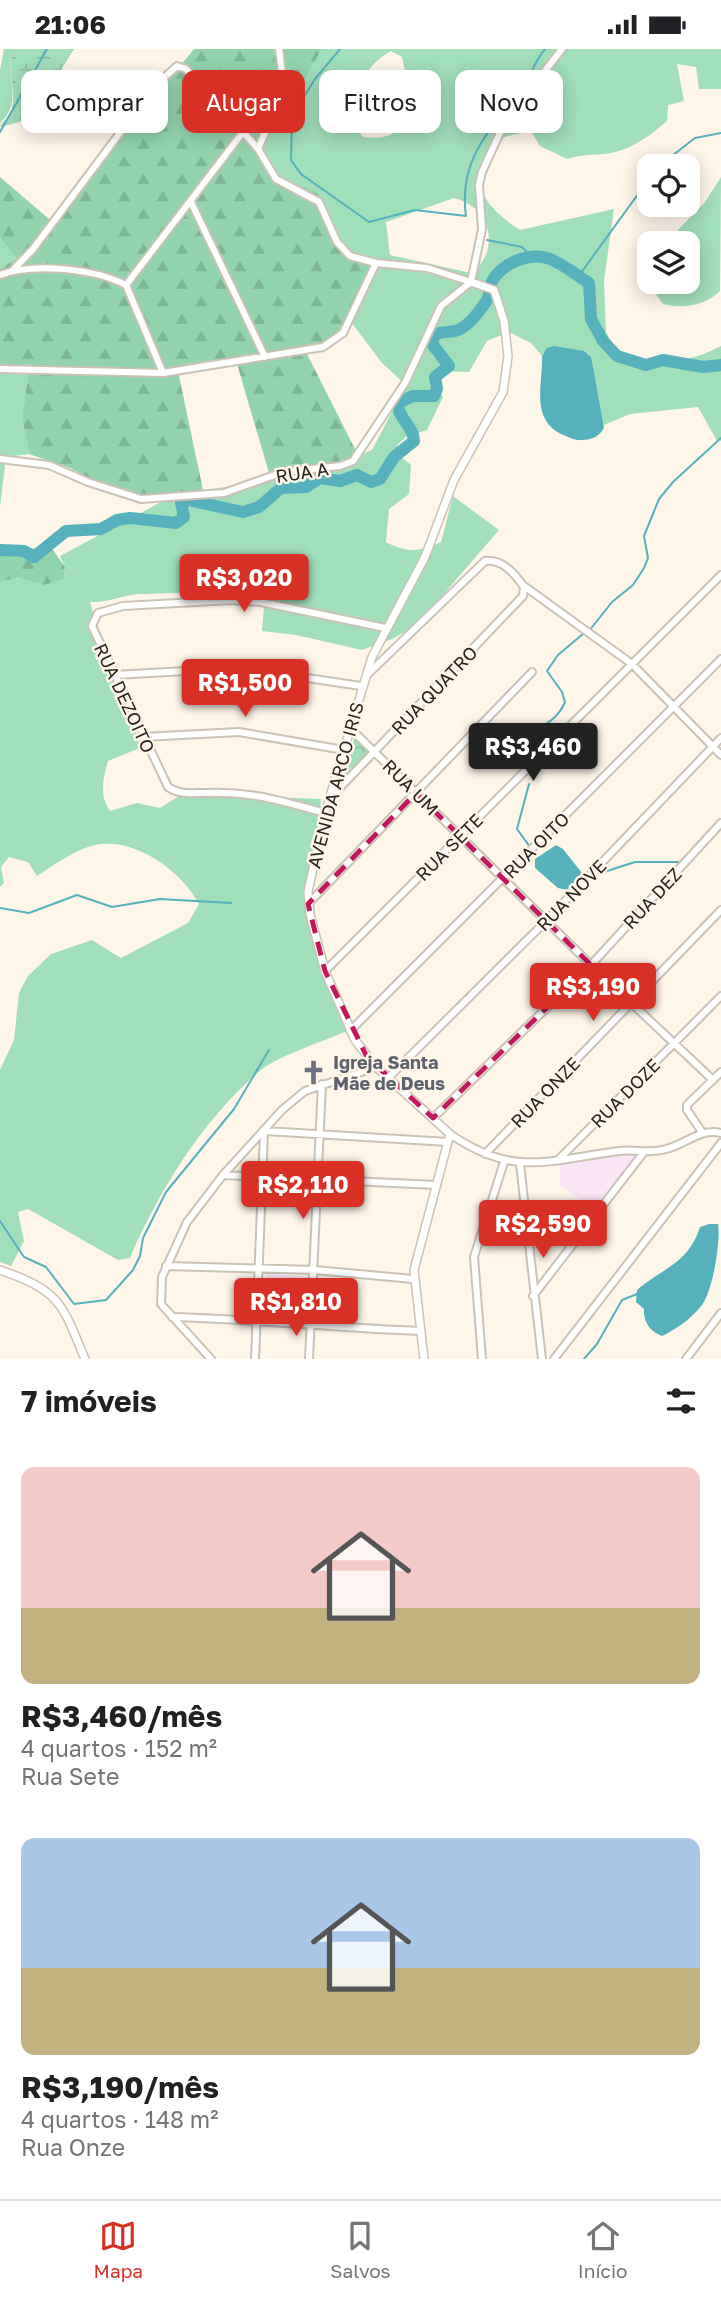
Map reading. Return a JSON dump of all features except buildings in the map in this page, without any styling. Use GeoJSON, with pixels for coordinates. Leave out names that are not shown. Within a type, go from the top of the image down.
{"type":"FeatureCollection","features":[{"type":"Feature","properties":{"kind":"street"},"geometry":{"type":"LineString","coordinates":[[258,149],[284,88],[279,49]]}},
{"type":"Feature","properties":{"kind":"street"},"geometry":{"type":"LineString","coordinates":[[244,133],[258,149],[267,169],[276,179],[319,202],[343,250],[350,256],[376,263],[428,268],[471,282],[482,229],[479,185],[482,172],[504,124],[562,49]]}},
{"type":"Feature","properties":{"kind":"street"},"geometry":{"type":"LineString","coordinates":[[13,270],[33,249],[172,67],[187,70]]}},
{"type":"Feature","properties":{"kind":"street"},"geometry":{"type":"LineString","coordinates":[[126,285],[242,133]]}},
{"type":"Feature","properties":{"kind":"street"},"geometry":{"type":"LineString","coordinates":[[191,202],[265,357]]}},
{"type":"Feature","properties":{"kind":"street"},"geometry":{"type":"LineString","coordinates":[[0,369],[163,373],[323,347],[337,340],[349,323],[376,263]]}},
{"type":"Feature","properties":{"kind":"street"},"geometry":{"type":"LineString","coordinates":[[0,275],[13,270],[89,272],[126,285],[163,373]]}},
{"type":"Feature","properties":{"kind":"street","name":"AVENIDA ARCO IRIS"},"geometry":{"type":"LineString","coordinates":[[471,282],[487,287],[498,298],[504,321],[508,369],[503,392],[454,480],[439,526],[385,628],[362,683],[310,876],[308,904],[325,971],[350,1031],[360,1049],[376,1067],[433,1118],[449,1138],[504,1162],[520,1164],[634,1150],[666,1150],[702,1132],[721,1133]]}},
{"type":"Feature","properties":{"kind":"street","name":"RUA A"},"geometry":{"type":"LineString","coordinates":[[0,459],[49,465],[88,482],[141,499],[225,493],[283,472],[340,466],[353,461],[405,383],[441,306],[471,282]]}},
{"type":"Feature","properties":{"kind":"street"},"geometry":{"type":"LineString","coordinates":[[114,675],[240,668],[362,683],[471,572],[485,561],[493,560],[506,566],[522,585],[632,664],[721,755]]}},
{"type":"Feature","properties":{"kind":"street","name":"RUA SETE"},"geometry":{"type":"LineString","coordinates":[[325,971],[721,575]]}},
{"type":"Feature","properties":{"kind":"street","name":"RUA QUATRO"},"geometry":{"type":"LineString","coordinates":[[329,798],[523,596],[522,585]]}},
{"type":"Feature","properties":{"kind":"street","name":"RUA DEZOITO"},"geometry":{"type":"LineString","coordinates":[[325,813],[244,792],[176,793],[160,777],[92,626],[92,619],[98,613],[123,606],[246,600],[385,628]]}},
{"type":"Feature","properties":{"kind":"street","name":"RUA OITO"},"geometry":{"type":"LineString","coordinates":[[350,1031],[721,659]]}},
{"type":"Feature","properties":{"kind":"street"},"geometry":{"type":"LineString","coordinates":[[308,904],[532,672]]}},
{"type":"Feature","properties":{"kind":"street","name":"RUA UM"},"geometry":{"type":"LineString","coordinates":[[350,727],[591,965],[713,1080]]}},
{"type":"Feature","properties":{"kind":"street"},"geometry":{"type":"LineString","coordinates":[[143,737],[239,732],[344,750]]}},
{"type":"Feature","properties":{"kind":"street","name":"RUA NOVE"},"geometry":{"type":"LineString","coordinates":[[388,1078],[546,921],[721,738]]}},
{"type":"Feature","properties":{"kind":"street","name":"RUA DEZ"},"geometry":{"type":"LineString","coordinates":[[433,1118],[591,965],[721,823]]}},
{"type":"Feature","properties":{"kind":"street","name":"RUA ONZE"},"geometry":{"type":"LineString","coordinates":[[485,1154],[721,910]]}},
{"type":"Feature","properties":{"kind":"street","name":"RUA DOZE"},"geometry":{"type":"LineString","coordinates":[[559,1159],[721,996]]}},
{"type":"Feature","properties":{"kind":"street"},"geometry":{"type":"LineString","coordinates":[[211,1359],[163,1309],[159,1297],[166,1266],[187,1222],[223,1175],[296,1096],[322,1084],[376,1067]]}},
{"type":"Feature","properties":{"kind":"street"},"geometry":{"type":"LineString","coordinates":[[702,1132],[687,1107],[721,1072]]}},
{"type":"Feature","properties":{"kind":"street"},"geometry":{"type":"LineString","coordinates":[[309,1359],[322,1084]]}},
{"type":"Feature","properties":{"kind":"street"},"geometry":{"type":"LineString","coordinates":[[264,1131],[320,1136],[449,1138],[415,1261],[413,1279],[424,1359]]}},
{"type":"Feature","properties":{"kind":"street"},"geometry":{"type":"LineString","coordinates":[[255,1359],[264,1131]]}},
{"type":"Feature","properties":{"kind":"street"},"geometry":{"type":"LineString","coordinates":[[554,1359],[721,1143]]}},
{"type":"Feature","properties":{"kind":"street"},"geometry":{"type":"LineString","coordinates":[[533,1296],[644,1152]]}},
{"type":"Feature","properties":{"kind":"street"},"geometry":{"type":"LineString","coordinates":[[482,1359],[474,1257],[504,1162]]}},
{"type":"Feature","properties":{"kind":"street"},"geometry":{"type":"LineString","coordinates":[[520,1164],[542,1359]]}},
{"type":"Feature","properties":{"kind":"street"},"geometry":{"type":"LineString","coordinates":[[223,1175],[437,1185]]}},
{"type":"Feature","properties":{"kind":"street"},"geometry":{"type":"LineString","coordinates":[[166,1266],[315,1270],[413,1279]]}},
{"type":"Feature","properties":{"kind":"street"},"geometry":{"type":"LineString","coordinates":[[0,1270],[38,1286],[61,1303],[85,1359]]}},
{"type":"Feature","properties":{"kind":"street"},"geometry":{"type":"LineString","coordinates":[[686,1359],[721,1313]]}},
{"type":"Feature","properties":{"kind":"street"},"geometry":{"type":"LineString","coordinates":[[172,1317],[257,1319],[312,1327],[421,1331]]}},
{"type":"Feature","properties":{"kind":"highlighted area"},"geometry":{"type":"Polygon","coordinates":[[[416,793],[591,965],[433,1118],[367,1057],[325,971],[308,904],[416,793]]]}},
{"type":"Feature","properties":{"kind":"shaded area"},"geometry":{"type":"Polygon","coordinates":[[[630,1154],[635,1157],[632,1162],[593,1210],[560,1185],[560,1164],[630,1154]]]}},
{"type":"Feature","properties":{"kind":"shaded area"},"geometry":{"type":"Polygon","coordinates":[[[266,1273],[308,1277],[302,1317],[269,1311],[264,1302],[266,1273]]]}},
{"type":"Feature","properties":{"kind":"green space"},"geometry":{"type":"Polygon","coordinates":[[[4,49],[15,49],[10,68],[11,105],[8,114],[0,123],[0,70],[4,49]]]}},
{"type":"Feature","properties":{"kind":"green space"},"geometry":{"type":"Polygon","coordinates":[[[15,49],[74,49],[61,70],[21,70],[21,122],[0,127],[13,106],[12,57],[15,49]]]}},
{"type":"Feature","properties":{"kind":"green space"},"geometry":{"type":"Polygon","coordinates":[[[194,49],[322,49],[305,79],[305,70],[182,70],[182,133],[267,133],[259,155],[270,177],[309,188],[318,194],[345,248],[375,262],[367,291],[344,336],[306,352],[358,455],[331,466],[312,484],[298,467],[269,473],[235,357],[178,371],[203,490],[151,496],[116,492],[70,468],[29,454],[22,417],[29,371],[0,367],[0,269],[16,258],[0,238],[0,177],[49,219],[125,133],[168,133],[168,81],[194,49]]]}},
{"type":"Feature","properties":{"kind":"green space"},"geometry":{"type":"Polygon","coordinates":[[[322,49],[721,49],[721,89],[699,89],[696,67],[677,64],[684,101],[668,105],[667,121],[622,150],[567,159],[540,146],[532,133],[563,133],[563,70],[455,70],[455,133],[522,133],[492,144],[485,155],[480,176],[484,195],[489,203],[503,218],[520,230],[614,209],[604,281],[606,332],[621,359],[683,360],[721,346],[721,441],[717,441],[698,407],[630,414],[604,425],[589,354],[543,353],[542,356],[531,343],[509,332],[487,341],[469,372],[441,371],[434,383],[443,397],[427,430],[407,436],[397,445],[399,455],[411,465],[409,494],[389,509],[386,542],[414,550],[441,542],[453,496],[499,530],[417,625],[392,639],[362,650],[296,635],[262,631],[265,594],[143,594],[90,602],[111,674],[121,678],[140,748],[108,761],[103,793],[110,811],[137,803],[160,808],[182,794],[321,799],[309,905],[311,928],[349,1030],[269,1065],[240,1089],[202,1133],[169,1181],[130,1258],[118,1260],[28,1209],[18,1212],[24,1241],[11,1266],[0,1262],[0,1070],[14,1040],[19,993],[28,976],[51,954],[92,940],[121,958],[188,923],[199,904],[171,870],[144,853],[115,844],[101,844],[84,849],[37,876],[28,862],[9,857],[1,867],[4,883],[0,887],[0,582],[15,578],[45,585],[64,579],[65,567],[60,556],[176,494],[233,486],[284,468],[298,467],[312,483],[331,466],[372,450],[406,385],[382,363],[351,322],[345,248],[336,233],[292,185],[270,177],[259,154],[267,133],[305,133],[305,79],[322,49]],[[454,198],[386,222],[390,255],[471,273],[468,276],[479,267],[489,244],[485,221],[478,211],[454,198]]]}},
{"type":"Feature","properties":{"kind":"green space"},"geometry":{"type":"Polygon","coordinates":[[[721,177],[720,291],[708,300],[693,305],[663,304],[656,294],[700,294],[700,231],[677,231],[690,217],[700,217],[700,207],[721,177]]]}},
{"type":"Feature","properties":{"kind":"green space"},"geometry":{"type":"Polygon","coordinates":[[[0,238],[16,258],[0,269],[0,238]]]}},
{"type":"Feature","properties":{"kind":"green space"},"geometry":{"type":"Polygon","coordinates":[[[0,367],[29,371],[22,417],[29,454],[6,457],[0,507],[0,367]]]}},
{"type":"Feature","properties":{"kind":"green space"},"geometry":{"type":"Polygon","coordinates":[[[0,546],[53,550],[65,567],[64,579],[45,585],[16,578],[0,582],[0,546]]]}},
{"type":"Feature","properties":{"kind":"green space"},"geometry":{"type":"Polygon","coordinates":[[[355,736],[367,748],[368,754],[341,782],[355,736]]]}},
{"type":"Feature","properties":{"kind":"green space"},"geometry":{"type":"Polygon","coordinates":[[[281,1300],[302,1302],[301,1312],[280,1311],[281,1300]]]}},
{"type":"Feature","properties":{"kind":"water"},"geometry":{"type":"Polygon","coordinates":[[[554,346],[584,351],[591,357],[604,427],[601,433],[592,438],[579,440],[561,434],[545,419],[540,399],[542,356],[547,348],[554,346]]]}},
{"type":"Feature","properties":{"kind":"water"},"geometry":{"type":"Polygon","coordinates":[[[556,845],[563,849],[582,873],[567,890],[558,888],[535,868],[535,859],[556,845]]]}},
{"type":"Feature","properties":{"kind":"water"},"geometry":{"type":"Polygon","coordinates":[[[718,1224],[718,1241],[713,1277],[706,1298],[684,1323],[662,1336],[648,1325],[644,1309],[636,1302],[637,1290],[682,1257],[700,1227],[718,1224]]]}},
{"type":"Feature","properties":{"kind":"waterway"},"geometry":{"type":"LineString","coordinates":[[0,132],[47,49]]}},
{"type":"Feature","properties":{"kind":"waterway"},"geometry":{"type":"LineString","coordinates":[[340,49],[315,79],[292,116],[291,160],[301,174],[369,222],[415,210],[466,216],[467,179],[478,148],[523,86],[545,49]]}},
{"type":"Feature","properties":{"kind":"waterway"},"geometry":{"type":"LineString","coordinates":[[674,154],[695,138],[721,133]]}},
{"type":"Feature","properties":{"kind":"waterway"},"geometry":{"type":"LineString","coordinates":[[578,277],[637,196]]}},
{"type":"Feature","properties":{"kind":"waterway"},"geometry":{"type":"LineString","coordinates":[[487,240],[522,247],[532,257]]}},
{"type":"Feature","properties":{"kind":"waterway"},"geometry":{"type":"LineString","coordinates":[[0,550],[24,551],[34,557],[66,531],[101,529],[117,520],[130,518],[176,523],[184,517],[181,503],[188,500],[243,512],[259,507],[281,488],[306,487],[320,478],[340,481],[357,475],[371,482],[380,479],[394,457],[414,441],[398,403],[413,396],[434,396],[437,389],[435,377],[449,366],[433,345],[433,337],[438,333],[460,329],[470,322],[489,297],[493,279],[500,271],[527,257],[552,260],[589,283],[591,319],[603,341],[617,356],[646,365],[663,360],[703,367],[721,365]]}},
{"type":"Feature","properties":{"kind":"waterway"},"geometry":{"type":"LineString","coordinates":[[589,631],[612,602],[633,585],[644,568],[648,558],[644,536],[659,499],[673,482],[721,438]]}},
{"type":"Feature","properties":{"kind":"waterway"},"geometry":{"type":"LineString","coordinates":[[527,764],[528,741],[553,719],[565,702],[562,692],[547,671],[558,655],[584,633]]}},
{"type":"Feature","properties":{"kind":"waterway"},"geometry":{"type":"LineString","coordinates":[[529,784],[517,829],[530,847]]}},
{"type":"Feature","properties":{"kind":"waterway"},"geometry":{"type":"LineString","coordinates":[[604,872],[635,862],[678,862]]}},
{"type":"Feature","properties":{"kind":"waterway"},"geometry":{"type":"LineString","coordinates":[[0,908],[29,913],[77,895],[112,907],[160,899],[231,903]]}},
{"type":"Feature","properties":{"kind":"waterway"},"geometry":{"type":"LineString","coordinates":[[0,1221],[24,1257],[46,1267],[74,1304],[106,1300],[133,1270],[140,1256],[143,1238],[166,1192],[234,1109],[269,1050]]}},
{"type":"Feature","properties":{"kind":"waterway"},"geometry":{"type":"LineString","coordinates":[[584,1359],[597,1344],[622,1300],[637,1294]]}},
{"type":"Feature","properties":{"kind":"place","name":"Igreja Santa Mãe de Deus"},"geometry":{"type":"Point","coordinates":[313,1072]}}]}
